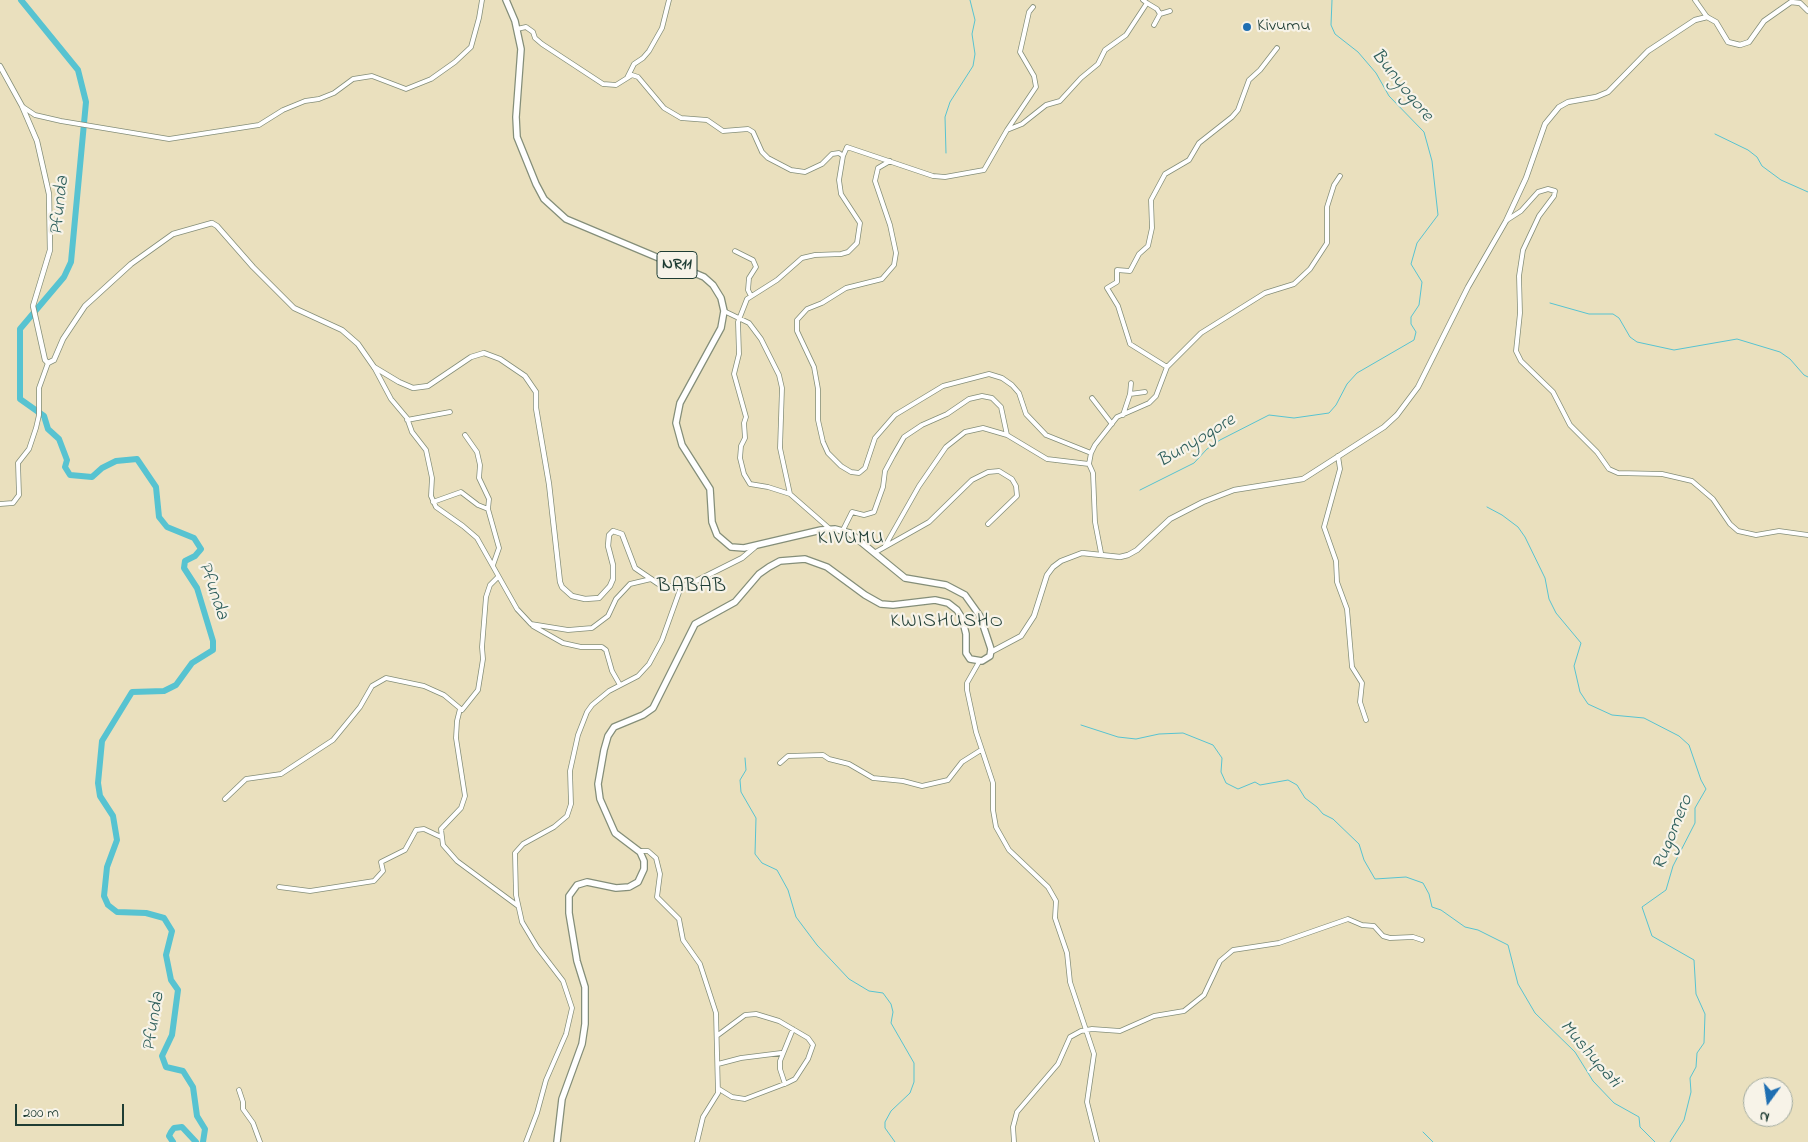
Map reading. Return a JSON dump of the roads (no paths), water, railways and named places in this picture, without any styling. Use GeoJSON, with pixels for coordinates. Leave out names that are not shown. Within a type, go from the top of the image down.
{"type":"FeatureCollection","features":[{"type":"Feature","properties":{"kind":"highway","name":"NR11"},"geometry":{"type":"LineString","coordinates":[[506,0],[517,29],[521,55],[516,111],[517,137],[544,199],[566,218],[704,277],[717,292],[724,311]]}},
{"type":"Feature","properties":{"kind":"highway"},"geometry":{"type":"LineString","coordinates":[[557,1142],[562,1099],[582,1044],[585,1024],[585,987],[577,961],[569,914],[569,896],[578,885],[587,882],[621,888],[634,885],[642,876],[644,869],[643,856],[615,832],[600,799],[599,779],[608,736],[618,724],[642,715],[653,708],[695,624],[702,618],[729,607],[759,574],[775,563],[797,559],[816,562],[827,567],[865,595],[881,604],[893,605],[935,600],[948,604],[957,610],[964,623],[967,656],[973,661],[980,662],[987,659],[991,652],[990,642],[980,616],[965,595],[946,585],[909,580],[850,532],[830,530],[790,536],[755,547],[731,547],[717,535],[712,522],[710,489],[682,444],[676,424],[680,403],[718,334],[724,311]]}},
{"type":"Feature","properties":{"kind":"main road"},"geometry":{"type":"LineString","coordinates":[[991,652],[1021,636],[1034,616],[1047,575],[1052,567],[1082,553],[1120,557],[1128,555],[1137,550],[1170,520],[1203,502],[1234,490],[1303,479],[1384,426],[1397,415],[1418,387],[1468,287],[1506,221],[1526,178],[1545,124],[1559,107],[1568,102],[1596,97],[1608,92],[1648,50],[1695,20],[1708,17],[1716,22],[1728,42],[1740,45],[1749,42],[1764,21],[1791,2],[1800,3],[1808,11]]}},
{"type":"Feature","properties":{"kind":"main road"},"geometry":{"type":"LineString","coordinates":[[0,66],[22,106],[38,145],[49,198],[50,252],[33,302],[44,357],[48,362],[54,360],[63,340],[85,306],[103,288],[173,234],[212,223],[217,226],[253,267],[294,308],[342,330],[358,344],[374,367],[400,382],[417,388],[428,386],[471,357],[484,353],[500,359],[521,373],[536,392],[536,408],[549,484],[562,587],[578,599],[599,598],[613,578],[613,564],[608,546],[609,535],[616,530],[622,534],[635,568],[651,579],[667,586],[681,587],[726,566],[755,547]]}},
{"type":"Feature","properties":{"kind":"street"},"geometry":{"type":"LineString","coordinates":[[22,106],[36,115],[81,125],[170,140],[259,125],[283,110],[305,101],[319,99],[334,93],[353,79],[372,76],[406,89],[431,79],[455,62],[471,46],[482,0]]}},
{"type":"Feature","properties":{"kind":"street"},"geometry":{"type":"LineString","coordinates":[[626,78],[634,64],[643,58],[656,40],[662,28],[669,0]]}},
{"type":"Feature","properties":{"kind":"street"},"geometry":{"type":"LineString","coordinates":[[1143,0],[1157,9],[1160,14]]}},
{"type":"Feature","properties":{"kind":"street"},"geometry":{"type":"LineString","coordinates":[[1695,0],[1708,17]]}},
{"type":"Feature","properties":{"kind":"street"},"geometry":{"type":"LineString","coordinates":[[1007,130],[1022,124],[1046,105],[1060,101],[1081,78],[1098,64],[1105,50],[1126,35],[1147,3]]}},
{"type":"Feature","properties":{"kind":"street"},"geometry":{"type":"LineString","coordinates":[[830,530],[790,494],[750,484],[744,472],[740,458],[741,446],[745,438],[744,423],[746,417],[734,374],[739,354],[737,326],[743,304],[802,258],[815,255],[841,254],[848,252],[857,243],[860,224],[841,194],[840,180],[846,148],[933,176],[945,177],[978,172],[986,168],[1007,130],[1036,87],[1034,76],[1020,52],[1029,12],[1033,8]]}},
{"type":"Feature","properties":{"kind":"street"},"geometry":{"type":"LineString","coordinates":[[1154,25],[1160,14],[1170,11]]}},
{"type":"Feature","properties":{"kind":"street"},"geometry":{"type":"LineString","coordinates":[[517,29],[522,27],[528,29],[542,44],[603,84],[616,85],[632,75],[638,77],[664,108],[681,118],[707,120],[723,131],[748,129],[753,132],[762,152],[768,158],[791,170],[805,172],[822,164],[832,154],[839,153],[843,156]]}},
{"type":"Feature","properties":{"kind":"street"},"geometry":{"type":"LineString","coordinates":[[1167,367],[1130,344],[1118,306],[1107,288],[1116,282],[1117,270],[1129,272],[1139,254],[1148,246],[1152,228],[1151,200],[1164,174],[1189,160],[1199,143],[1232,117],[1242,99],[1248,80],[1260,70],[1276,48]]}},
{"type":"Feature","properties":{"kind":"street"},"geometry":{"type":"LineString","coordinates":[[27,121],[36,115]]}},
{"type":"Feature","properties":{"kind":"street"},"geometry":{"type":"LineString","coordinates":[[890,161],[878,168],[875,181],[890,225],[896,253],[894,265],[882,279],[846,288],[822,303],[807,309],[802,313],[796,325],[814,367],[818,389],[818,420],[823,442],[828,453],[841,466],[851,472],[859,473],[865,468],[875,438],[895,415],[943,386],[989,374],[1002,378],[1012,385],[1019,393],[1026,414],[1046,435],[1091,453]]}},
{"type":"Feature","properties":{"kind":"street"},"geometry":{"type":"LineString","coordinates":[[1101,554],[1095,522],[1093,473],[1089,464],[1091,453],[1117,417],[1150,403],[1156,396],[1167,367],[1206,328],[1265,293],[1294,284],[1310,269],[1327,243],[1327,207],[1335,183],[1340,176]]}},
{"type":"Feature","properties":{"kind":"street"},"geometry":{"type":"LineString","coordinates":[[1506,221],[1522,211],[1538,192],[1548,188],[1555,191],[1554,196],[1539,216],[1523,250],[1519,276],[1520,313],[1516,351],[1521,361],[1552,392],[1570,425],[1590,444],[1609,469],[1618,473],[1662,474],[1692,481],[1713,499],[1730,524],[1738,531],[1756,535],[1779,531],[1808,536]]}},
{"type":"Feature","properties":{"kind":"street"},"geometry":{"type":"LineString","coordinates":[[735,251],[753,260],[756,267],[750,278],[748,290],[751,296]]}},
{"type":"Feature","properties":{"kind":"street"},"geometry":{"type":"LineString","coordinates":[[724,311],[740,317],[749,323],[776,367],[781,382],[780,448],[790,494]]}},
{"type":"Feature","properties":{"kind":"street"},"geometry":{"type":"LineString","coordinates":[[0,504],[13,503],[18,497],[18,463],[29,449],[36,428],[39,415],[39,388],[48,362]]}},
{"type":"Feature","properties":{"kind":"street"},"geometry":{"type":"LineString","coordinates":[[374,367],[391,399],[408,420],[426,450],[432,478],[433,502],[436,507],[470,531],[493,564],[498,577],[518,609],[531,624],[563,643],[581,647],[602,647],[609,655],[610,665],[620,685]]}},
{"type":"Feature","properties":{"kind":"street"},"geometry":{"type":"LineString","coordinates":[[1123,415],[1130,394],[1131,383]]}},
{"type":"Feature","properties":{"kind":"street"},"geometry":{"type":"LineString","coordinates":[[1130,394],[1145,392]]}},
{"type":"Feature","properties":{"kind":"street"},"geometry":{"type":"LineString","coordinates":[[843,530],[852,512],[864,515],[874,512],[883,487],[885,471],[893,456],[904,438],[922,425],[947,414],[969,399],[982,396],[992,398],[1001,407],[1007,435]]}},
{"type":"Feature","properties":{"kind":"street"},"geometry":{"type":"LineString","coordinates":[[1092,398],[1112,424]]}},
{"type":"Feature","properties":{"kind":"street"},"geometry":{"type":"LineString","coordinates":[[408,420],[450,412]]}},
{"type":"Feature","properties":{"kind":"street"},"geometry":{"type":"LineString","coordinates":[[885,546],[919,486],[951,442],[965,432],[976,428],[992,430],[1007,435],[1047,459],[1089,464]]}},
{"type":"Feature","properties":{"kind":"street"},"geometry":{"type":"LineString","coordinates":[[465,435],[477,452],[480,465],[479,478],[489,499],[488,509],[499,548],[493,564]]}},
{"type":"Feature","properties":{"kind":"street"},"geometry":{"type":"LineString","coordinates":[[1338,456],[1340,469],[1338,483],[1324,527],[1336,561],[1336,582],[1347,610],[1352,667],[1362,683],[1360,702],[1366,720]]}},
{"type":"Feature","properties":{"kind":"street"},"geometry":{"type":"LineString","coordinates":[[874,553],[929,522],[972,480],[988,472],[999,471],[1012,479],[1016,486],[1017,496],[988,524]]}},
{"type":"Feature","properties":{"kind":"street"},"geometry":{"type":"LineString","coordinates":[[433,502],[460,492],[478,505],[488,509]]}},
{"type":"Feature","properties":{"kind":"street"},"geometry":{"type":"LineString","coordinates":[[225,799],[246,779],[281,774],[296,762],[333,740],[360,707],[372,686],[386,678],[424,686],[444,695],[462,710],[478,690],[483,659],[482,647],[487,590],[498,577]]}},
{"type":"Feature","properties":{"kind":"street"},"geometry":{"type":"LineString","coordinates":[[531,624],[568,630],[592,628],[608,616],[616,600],[630,584],[651,579]]}},
{"type":"Feature","properties":{"kind":"street"},"geometry":{"type":"LineString","coordinates":[[526,1142],[537,1113],[546,1080],[566,1034],[572,1008],[563,981],[532,940],[522,922],[518,906],[515,853],[523,844],[567,816],[571,804],[570,771],[581,726],[592,705],[620,685],[638,676],[649,664],[662,640],[670,612],[678,600],[681,587]]}},
{"type":"Feature","properties":{"kind":"street"},"geometry":{"type":"LineString","coordinates":[[980,662],[967,687],[982,750],[993,783],[993,810],[996,827],[1009,850],[1043,883],[1056,901],[1056,924],[1067,953],[1070,982],[1094,1060],[1087,1108],[1097,1142]]}},
{"type":"Feature","properties":{"kind":"street"},"geometry":{"type":"LineString","coordinates":[[460,708],[456,721],[456,738],[465,796],[461,808],[444,825],[441,837],[443,845],[453,857],[518,906]]}},
{"type":"Feature","properties":{"kind":"street"},"geometry":{"type":"LineString","coordinates":[[780,763],[788,756],[823,755],[849,764],[873,778],[903,781],[922,786],[948,780],[962,762],[982,750]]}},
{"type":"Feature","properties":{"kind":"street"},"geometry":{"type":"LineString","coordinates":[[279,887],[310,891],[374,881],[383,872],[380,862],[405,850],[416,830],[424,829],[441,837]]}},
{"type":"Feature","properties":{"kind":"street"},"geometry":{"type":"LineString","coordinates":[[639,851],[648,851],[656,858],[660,874],[657,897],[678,917],[683,940],[700,964],[713,1001],[718,1035],[719,1090],[718,1096],[703,1118],[697,1142]]}},
{"type":"Feature","properties":{"kind":"street"},"geometry":{"type":"LineString","coordinates":[[1014,1142],[1013,1127],[1018,1109],[1058,1064],[1070,1037],[1086,1031],[1103,1029],[1120,1031],[1154,1016],[1184,1012],[1204,995],[1220,961],[1229,952],[1237,949],[1279,943],[1344,919],[1350,919],[1362,925],[1374,926],[1382,936],[1390,938],[1413,937],[1422,940]]}},
{"type":"Feature","properties":{"kind":"street"},"geometry":{"type":"LineString","coordinates":[[718,1035],[745,1015],[771,1017],[810,1040],[812,1049],[795,1079],[785,1084],[740,1099],[719,1090]]}},
{"type":"Feature","properties":{"kind":"street"},"geometry":{"type":"LineString","coordinates":[[785,1084],[780,1069],[782,1054],[793,1029]]}},
{"type":"Feature","properties":{"kind":"street"},"geometry":{"type":"LineString","coordinates":[[718,1064],[741,1058],[782,1054]]}},
{"type":"Feature","properties":{"kind":"street"},"geometry":{"type":"LineString","coordinates":[[239,1090],[243,1109],[253,1123],[260,1142]]}},
{"type":"Feature","properties":{"kind":"waterway","name":"Pfunda"},"geometry":{"type":"LineString","coordinates":[[21,0],[78,70],[86,102],[71,262],[64,277],[20,329],[20,399],[44,416],[48,429],[59,439],[67,460],[65,467],[70,475],[92,477],[102,468],[116,461],[137,459],[156,487],[159,517],[167,527],[194,538],[201,549],[195,556],[185,561],[184,568],[197,588],[213,641],[213,650],[192,663],[176,685],[164,691],[132,692],[102,741],[98,783],[100,796],[113,816],[117,840],[107,867],[104,896],[108,905],[117,912],[146,913],[164,918],[172,931],[166,955],[171,980],[178,990],[172,1035],[162,1056],[166,1067],[183,1071],[193,1087],[197,1116],[205,1129],[203,1142]]}},
{"type":"Feature","properties":{"kind":"waterway"},"geometry":{"type":"LineString","coordinates":[[946,153],[945,117],[950,102],[973,66],[975,54],[972,34],[975,20],[970,0]]}},
{"type":"Feature","properties":{"kind":"waterway","name":"Bunyogore"},"geometry":{"type":"LineString","coordinates":[[1140,490],[1194,463],[1207,449],[1220,440],[1269,415],[1294,418],[1329,413],[1336,405],[1347,384],[1357,373],[1414,340],[1416,332],[1411,324],[1411,317],[1419,305],[1422,282],[1411,264],[1417,243],[1438,215],[1432,161],[1424,132],[1389,96],[1376,73],[1358,52],[1335,34],[1331,25],[1332,0]]}},
{"type":"Feature","properties":{"kind":"waterway"},"geometry":{"type":"LineString","coordinates":[[1715,134],[1748,150],[1757,157],[1762,166],[1781,180],[1808,192]]}},
{"type":"Feature","properties":{"kind":"waterway"},"geometry":{"type":"LineString","coordinates":[[1550,303],[1589,314],[1613,314],[1619,318],[1630,337],[1637,342],[1674,350],[1737,339],[1780,352],[1808,377]]}},
{"type":"Feature","properties":{"kind":"waterway","name":"Rugomero"},"geometry":{"type":"LineString","coordinates":[[1487,507],[1518,527],[1525,537],[1545,578],[1549,599],[1556,613],[1581,643],[1574,666],[1580,692],[1588,704],[1612,715],[1644,718],[1679,736],[1689,745],[1706,789],[1695,808],[1695,823],[1673,866],[1666,890],[1642,907],[1652,936],[1694,960],[1696,994],[1705,1014],[1704,1043],[1697,1053],[1696,1067],[1690,1078],[1691,1092],[1684,1120],[1670,1142]]}},
{"type":"Feature","properties":{"kind":"waterway","name":"Mushupati"},"geometry":{"type":"LineString","coordinates":[[1081,725],[1118,737],[1136,739],[1159,734],[1183,733],[1213,745],[1222,758],[1221,772],[1226,783],[1238,789],[1255,782],[1260,785],[1288,780],[1297,785],[1305,798],[1323,814],[1333,819],[1359,844],[1364,860],[1375,879],[1406,877],[1423,883],[1429,894],[1432,907],[1441,910],[1465,927],[1478,930],[1508,945],[1518,984],[1535,1013],[1575,1052],[1593,1081],[1614,1103],[1639,1117],[1640,1127],[1655,1142]]}},
{"type":"Feature","properties":{"kind":"waterway"},"geometry":{"type":"LineString","coordinates":[[745,758],[746,770],[740,780],[741,792],[756,818],[755,854],[762,863],[777,870],[788,890],[796,917],[817,945],[849,979],[869,991],[883,993],[891,1004],[893,1012],[891,1023],[914,1063],[914,1082],[910,1093],[891,1111],[885,1122],[885,1128],[895,1142]]}},
{"type":"Feature","properties":{"kind":"waterway","name":"Pfunda"},"geometry":{"type":"LineString","coordinates":[[173,1142],[169,1136],[171,1132],[174,1128],[182,1127],[196,1142]]}},
{"type":"Feature","properties":{"kind":"waterway"},"geometry":{"type":"LineString","coordinates":[[1423,1132],[1433,1142]]}},
{"type":"Feature","properties":{"kind":"place","name":"Kivumu"},"geometry":{"type":"Point","coordinates":[1247,27]}},
{"type":"Feature","properties":{"kind":"district","name":"KIVUMU"},"geometry":{"type":"Point","coordinates":[851,540]}},
{"type":"Feature","properties":{"kind":"district","name":"BABAB"},"geometry":{"type":"Point","coordinates":[692,588]}},
{"type":"Feature","properties":{"kind":"district","name":"KWISHUSHO"},"geometry":{"type":"Point","coordinates":[947,623]}}]}
